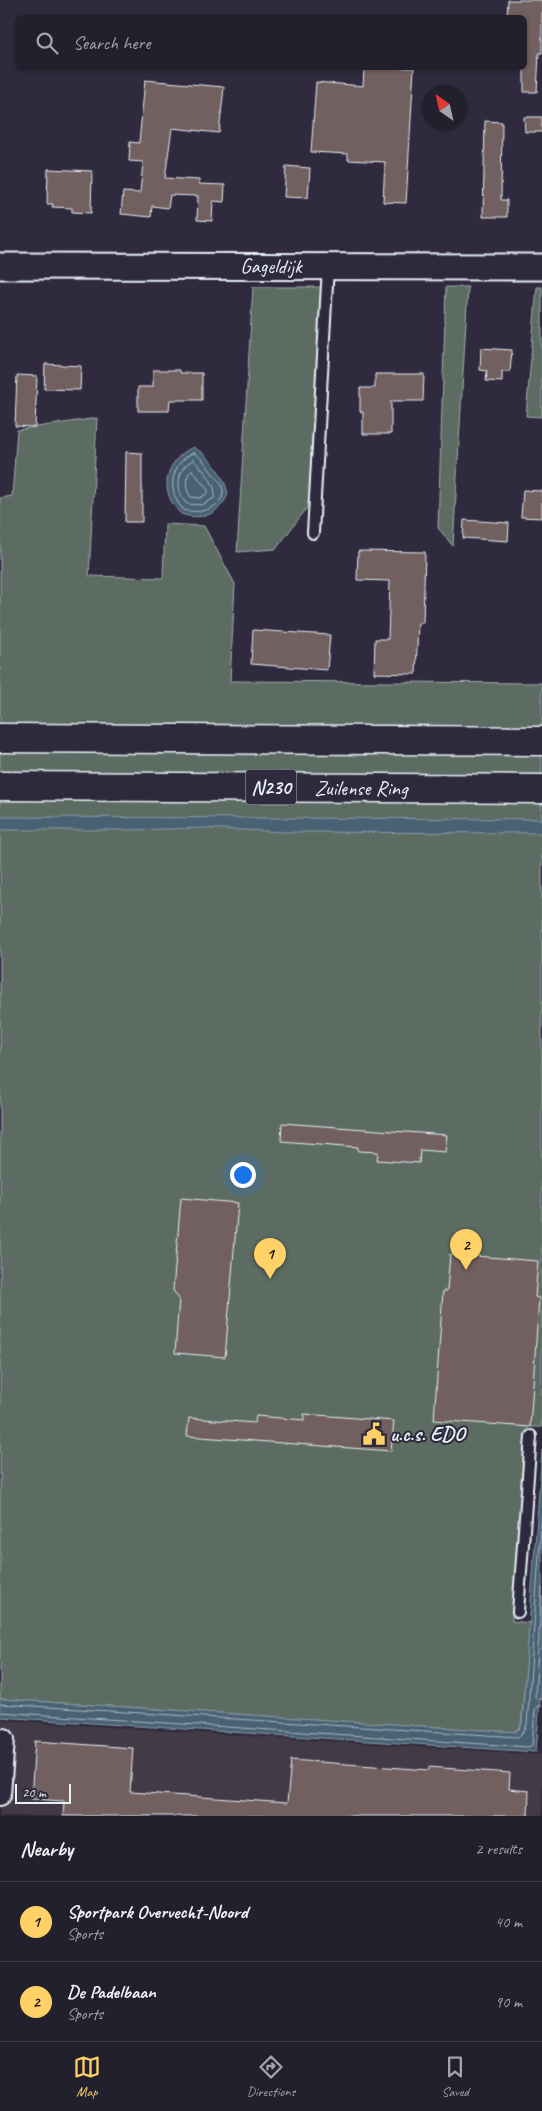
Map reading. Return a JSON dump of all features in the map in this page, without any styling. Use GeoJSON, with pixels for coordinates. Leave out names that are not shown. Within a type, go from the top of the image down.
{"type":"FeatureCollection","features":[{"type":"Feature","properties":{"kind":"main road","name":"N230"},"geometry":{"type":"LineString","coordinates":[[0,738],[542,741]]}},
{"type":"Feature","properties":{"kind":"main road","name":"Zuilense Ring"},"geometry":{"type":"LineString","coordinates":[[0,786],[542,789]]}},
{"type":"Feature","properties":{"kind":"street","name":"Gageldijk"},"geometry":{"type":"LineString","coordinates":[[0,266],[542,267]]}},
{"type":"Feature","properties":{"kind":"street"},"geometry":{"type":"LineString","coordinates":[[0,1795],[4,1739]]}},
{"type":"Feature","properties":{"kind":"lane"},"geometry":{"type":"LineString","coordinates":[[314,533],[328,266]]}},
{"type":"Feature","properties":{"kind":"lane"},"geometry":{"type":"LineString","coordinates":[[518,1612],[530,1436]]}},
{"type":"Feature","properties":{"kind":"shaded area"},"geometry":{"type":"Polygon","coordinates":[[[0,1720],[542,1755],[542,1816],[0,1816],[0,1720]]]}},
{"type":"Feature","properties":{"kind":"green space"},"geometry":{"type":"Polygon","coordinates":[[[253,287],[324,287],[309,505],[276,549],[237,552],[253,287]]]}},
{"type":"Feature","properties":{"kind":"green space"},"geometry":{"type":"Polygon","coordinates":[[[446,287],[468,287],[453,546],[438,528],[446,287]]]}},
{"type":"Feature","properties":{"kind":"green space"},"geometry":{"type":"Polygon","coordinates":[[[537,287],[542,287],[542,417],[526,416],[537,287]]]}},
{"type":"Feature","properties":{"kind":"green space"},"geometry":{"type":"Polygon","coordinates":[[[97,418],[89,576],[163,578],[165,524],[204,526],[235,584],[230,681],[542,683],[542,727],[0,725],[0,498],[12,496],[17,430],[97,418]]]}},
{"type":"Feature","properties":{"kind":"green space"},"geometry":{"type":"Polygon","coordinates":[[[0,752],[542,753],[542,781],[0,778],[0,752]]]}},
{"type":"Feature","properties":{"kind":"green space"},"geometry":{"type":"Polygon","coordinates":[[[0,800],[542,802],[542,1427],[530,1427],[533,1365],[512,1621],[530,1623],[521,1727],[513,1732],[0,1699],[0,800]]]}},
{"type":"Feature","properties":{"kind":"water"},"geometry":{"type":"Polygon","coordinates":[[[193,447],[205,455],[220,473],[228,494],[225,501],[215,511],[196,517],[181,514],[169,496],[167,487],[170,469],[183,453],[193,447]]]}},
{"type":"Feature","properties":{"kind":"water"},"geometry":{"type":"Polygon","coordinates":[[[0,817],[542,819],[542,833],[283,832],[201,828],[0,830],[0,817]]]}},
{"type":"Feature","properties":{"kind":"water"},"geometry":{"type":"Polygon","coordinates":[[[542,1450],[542,1673],[536,1752],[0,1717],[0,1699],[516,1732],[522,1723],[542,1450]]]}},
{"type":"Feature","properties":{"kind":"building"},"geometry":{"type":"Polygon","coordinates":[[[508,0],[542,0],[542,53],[539,53],[537,92],[524,92],[524,70],[527,70],[527,15],[507,15],[508,0]]]}},
{"type":"Feature","properties":{"kind":"building"},"geometry":{"type":"Polygon","coordinates":[[[364,70],[414,70],[406,203],[383,202],[385,162],[348,160],[348,154],[311,152],[316,82],[363,86],[364,70]]]}},
{"type":"Feature","properties":{"kind":"building"},"geometry":{"type":"Polygon","coordinates":[[[145,80],[224,87],[219,133],[172,128],[165,178],[199,180],[199,184],[225,185],[224,202],[213,201],[212,221],[197,220],[198,196],[170,195],[168,208],[152,206],[151,217],[121,214],[123,192],[140,193],[143,162],[129,161],[130,142],[139,143],[145,80]]]}},
{"type":"Feature","properties":{"kind":"building"},"geometry":{"type":"Polygon","coordinates":[[[524,117],[542,117],[542,132],[525,132],[524,117]]]}},
{"type":"Feature","properties":{"kind":"building"},"geometry":{"type":"Polygon","coordinates":[[[485,121],[502,122],[501,200],[507,200],[507,217],[483,217],[485,121]]]}},
{"type":"Feature","properties":{"kind":"building"},"geometry":{"type":"Polygon","coordinates":[[[286,166],[310,168],[308,198],[284,197],[286,166]]]}},
{"type":"Feature","properties":{"kind":"building"},"geometry":{"type":"Polygon","coordinates":[[[48,169],[92,171],[91,213],[72,212],[72,208],[52,207],[53,204],[47,204],[48,169]]]}},
{"type":"Feature","properties":{"kind":"building"},"geometry":{"type":"Polygon","coordinates":[[[481,348],[512,350],[510,372],[502,372],[502,382],[486,381],[487,371],[480,370],[481,348]]]}},
{"type":"Feature","properties":{"kind":"building"},"geometry":{"type":"Polygon","coordinates":[[[45,364],[81,366],[80,390],[44,389],[45,364]]]}},
{"type":"Feature","properties":{"kind":"building"},"geometry":{"type":"Polygon","coordinates":[[[153,370],[180,370],[180,373],[202,373],[202,400],[170,400],[169,411],[138,411],[138,387],[153,387],[153,370]]]}},
{"type":"Feature","properties":{"kind":"building"},"geometry":{"type":"Polygon","coordinates":[[[375,374],[424,374],[423,401],[391,401],[391,434],[363,434],[363,412],[360,412],[360,388],[375,388],[375,374]]]}},
{"type":"Feature","properties":{"kind":"building"},"geometry":{"type":"Polygon","coordinates":[[[17,375],[37,376],[35,427],[15,426],[17,375]]]}},
{"type":"Feature","properties":{"kind":"building"},"geometry":{"type":"Polygon","coordinates":[[[126,452],[142,453],[142,522],[125,522],[126,452]]]}},
{"type":"Feature","properties":{"kind":"building"},"geometry":{"type":"Polygon","coordinates":[[[523,490],[542,491],[542,518],[521,517],[523,490]]]}},
{"type":"Feature","properties":{"kind":"building"},"geometry":{"type":"Polygon","coordinates":[[[464,520],[509,523],[508,541],[463,538],[464,520]]]}},
{"type":"Feature","properties":{"kind":"building"},"geometry":{"type":"Polygon","coordinates":[[[358,551],[425,552],[423,623],[418,623],[416,674],[374,673],[375,639],[388,639],[390,581],[357,580],[358,551]]]}},
{"type":"Feature","properties":{"kind":"building"},"geometry":{"type":"Polygon","coordinates":[[[253,630],[330,635],[327,670],[251,664],[253,630]]]}},
{"type":"Feature","properties":{"kind":"building"},"geometry":{"type":"Polygon","coordinates":[[[282,1123],[447,1135],[445,1152],[420,1150],[419,1163],[377,1160],[378,1152],[358,1151],[358,1147],[281,1141],[282,1123]]]}},
{"type":"Feature","properties":{"kind":"building"},"geometry":{"type":"Polygon","coordinates":[[[181,1198],[238,1203],[225,1357],[175,1353],[179,1299],[173,1290],[181,1198]]]}},
{"type":"Feature","properties":{"kind":"building"},"geometry":{"type":"Polygon","coordinates":[[[450,1254],[538,1261],[535,1297],[539,1298],[530,1427],[434,1420],[443,1291],[447,1291],[450,1254]]]}},
{"type":"Feature","properties":{"kind":"building"},"geometry":{"type":"Polygon","coordinates":[[[304,1414],[394,1421],[391,1451],[187,1436],[189,1418],[255,1423],[256,1416],[304,1420],[304,1414]]]}},
{"type":"Feature","properties":{"kind":"building"},"geometry":{"type":"Polygon","coordinates":[[[35,1741],[133,1748],[130,1792],[287,1803],[291,1760],[429,1770],[429,1767],[510,1773],[509,1789],[529,1791],[528,1816],[63,1816],[64,1801],[31,1799],[35,1741]]]}},
{"type":"Feature","properties":{"kind":"place","name":"De Padelbaan"},"geometry":{"type":"Point","coordinates":[466,1270]}},
{"type":"Feature","properties":{"kind":"place","name":"Sportpark Overvecht-Noord"},"geometry":{"type":"Point","coordinates":[270,1279]}},
{"type":"Feature","properties":{"kind":"place","name":"u.c.s. EDO"},"geometry":{"type":"Point","coordinates":[374,1434]}}]}
